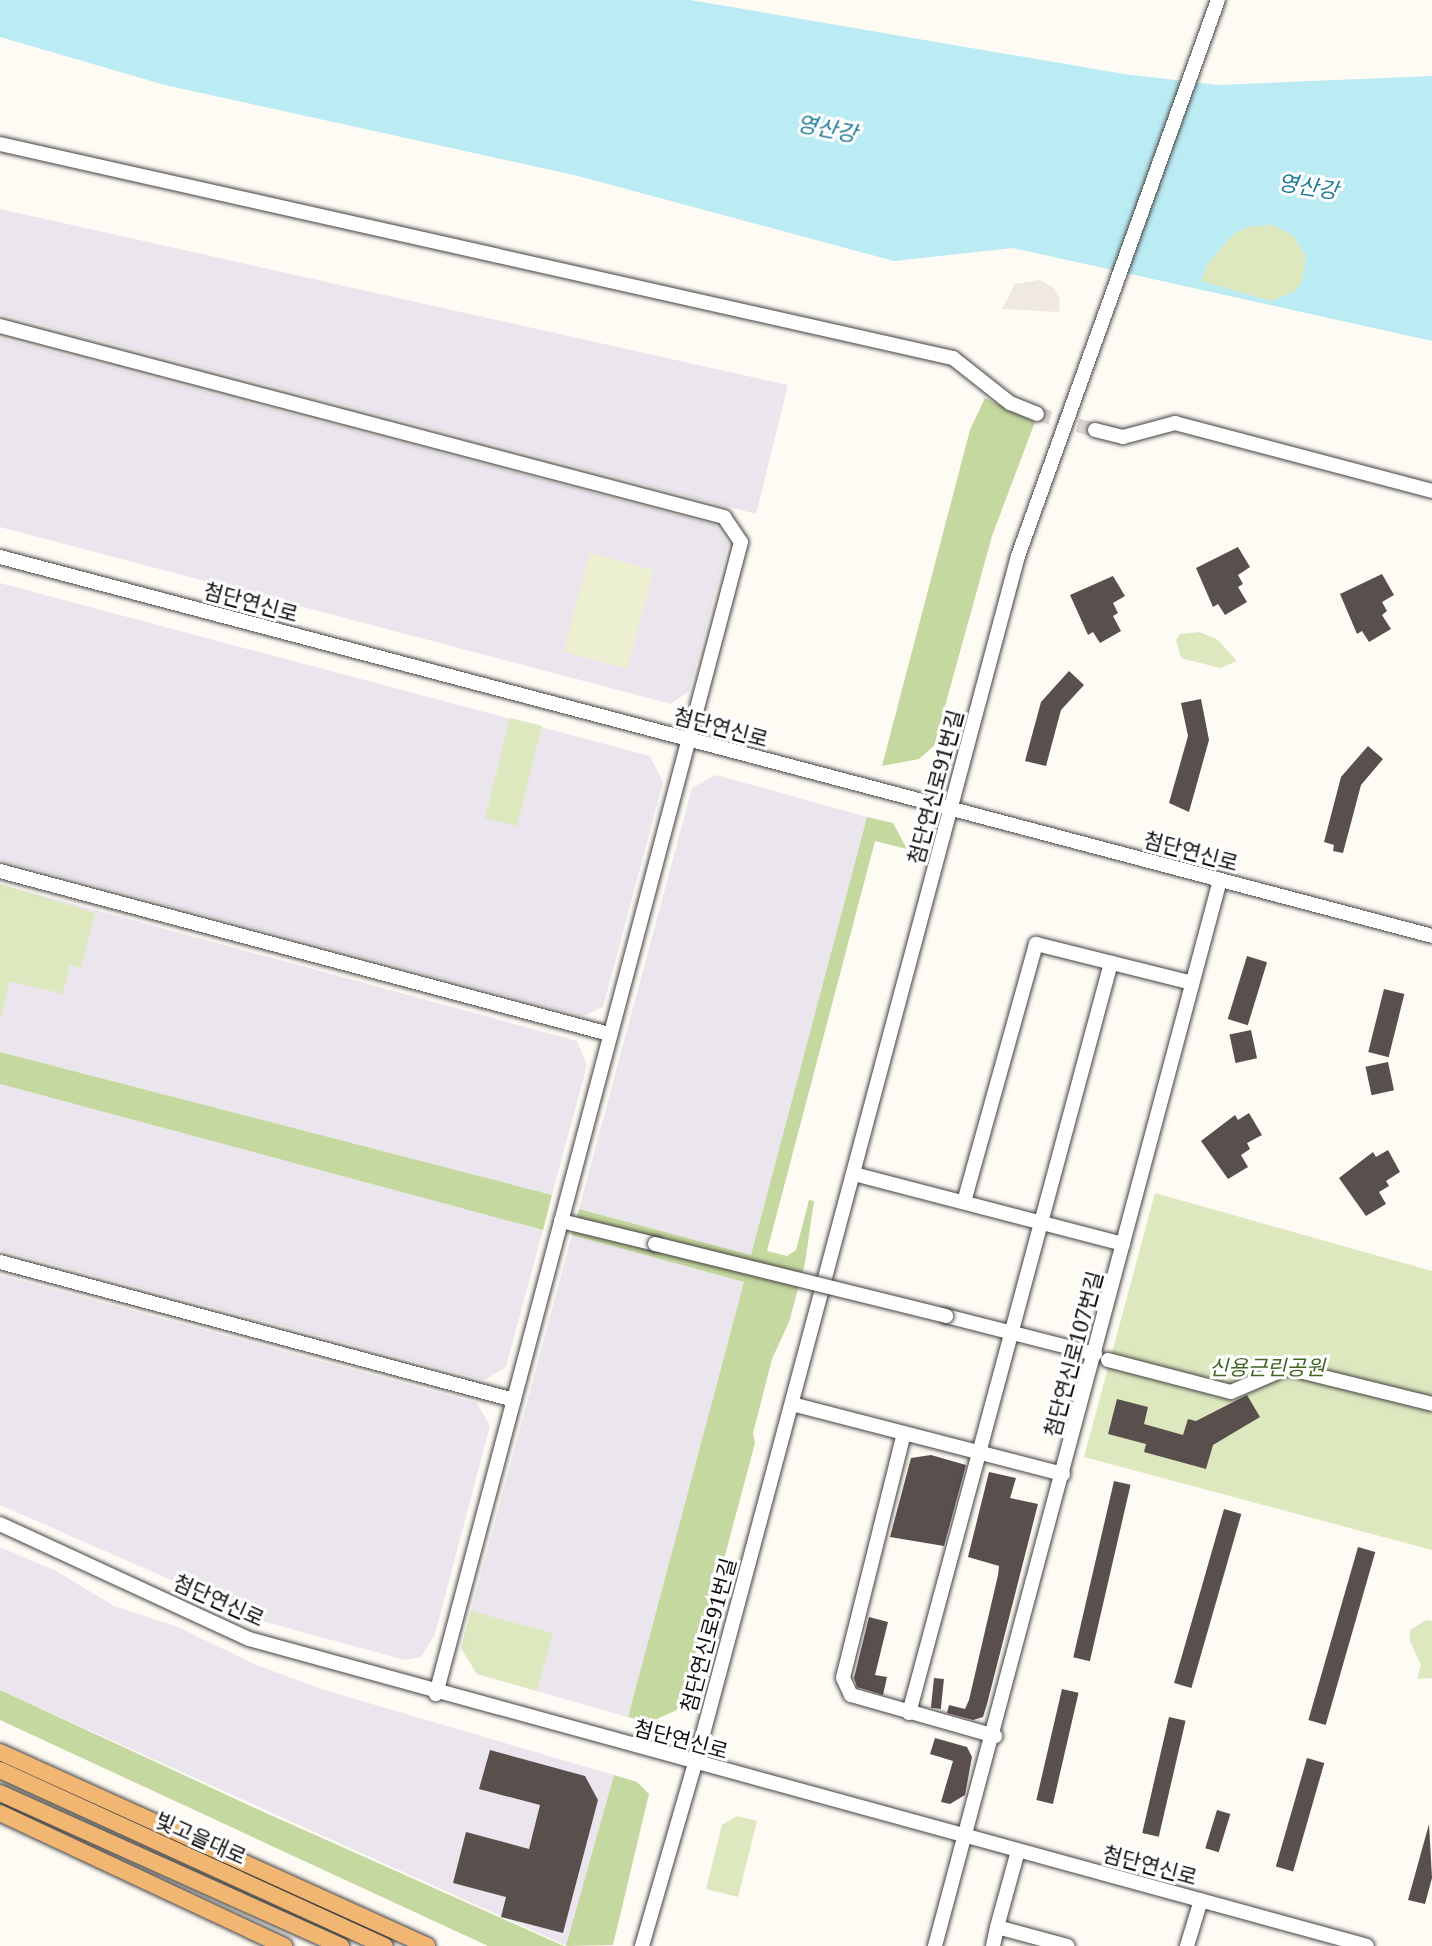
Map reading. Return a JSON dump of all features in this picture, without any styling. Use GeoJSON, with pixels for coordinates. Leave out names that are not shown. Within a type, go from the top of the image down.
{"type":"FeatureCollection","features":[{"type":"Feature","properties":{"kind":"main road"},"geometry":{"type":"LineString","coordinates":[[0,1752],[427,1946]]}},
{"type":"Feature","properties":{"kind":"main road","name":"빛고을대로"},"geometry":{"type":"LineString","coordinates":[[0,1770],[384,1946]]}},
{"type":"Feature","properties":{"kind":"main road","name":"빛고을대로"},"geometry":{"type":"LineString","coordinates":[[0,1792],[341,1946]]}},
{"type":"Feature","properties":{"kind":"main road"},"geometry":{"type":"LineString","coordinates":[[0,1813],[284,1946]]}},
{"type":"Feature","properties":{"kind":"street","name":"첨단연신로91번길"},"geometry":{"type":"LineString","coordinates":[[642,1946],[695,1764],[1018,556],[1218,0]]}},
{"type":"Feature","properties":{"kind":"street"},"geometry":{"type":"LineString","coordinates":[[0,144],[954,358],[1010,403],[1037,414]]}},
{"type":"Feature","properties":{"kind":"street"},"geometry":{"type":"LineString","coordinates":[[0,326],[724,517],[741,542],[436,1694]]}},
{"type":"Feature","properties":{"kind":"street"},"geometry":{"type":"LineString","coordinates":[[1095,430],[1123,437],[1175,423],[1432,491]]}},
{"type":"Feature","properties":{"kind":"street","name":"첨단연신로"},"geometry":{"type":"LineString","coordinates":[[0,557],[1432,936]]}},
{"type":"Feature","properties":{"kind":"street"},"geometry":{"type":"LineString","coordinates":[[0,871],[609,1034]]}},
{"type":"Feature","properties":{"kind":"street","name":"첨단연신로107번길"},"geometry":{"type":"LineString","coordinates":[[935,1946],[995,1736],[1063,1474],[1101,1357],[1123,1244],[1220,880]]}},
{"type":"Feature","properties":{"kind":"street"},"geometry":{"type":"LineString","coordinates":[[964,1202],[1036,944],[1192,982]]}},
{"type":"Feature","properties":{"kind":"street"},"geometry":{"type":"LineString","coordinates":[[909,1713],[1111,963]]}},
{"type":"Feature","properties":{"kind":"street"},"geometry":{"type":"LineString","coordinates":[[854,1174],[1123,1244]]}},
{"type":"Feature","properties":{"kind":"street"},"geometry":{"type":"LineString","coordinates":[[561,1221],[946,1316],[1231,1392],[1287,1368],[1432,1404]]}},
{"type":"Feature","properties":{"kind":"street"},"geometry":{"type":"LineString","coordinates":[[0,1262],[514,1400]]}},
{"type":"Feature","properties":{"kind":"street"},"geometry":{"type":"LineString","coordinates":[[792,1404],[1063,1474]]}},
{"type":"Feature","properties":{"kind":"street"},"geometry":{"type":"LineString","coordinates":[[903,1433],[843,1678],[851,1695],[995,1736]]}},
{"type":"Feature","properties":{"kind":"street","name":"첨단연신로"},"geometry":{"type":"LineString","coordinates":[[0,1524],[249,1639],[436,1694],[1367,1946]]}},
{"type":"Feature","properties":{"kind":"street"},"geometry":{"type":"LineString","coordinates":[[993,1946],[1018,1851]]}},
{"type":"Feature","properties":{"kind":"street"},"geometry":{"type":"LineString","coordinates":[[1187,1946],[1201,1900]]}},
{"type":"Feature","properties":{"kind":"street"},"geometry":{"type":"LineString","coordinates":[[997,1927],[1068,1946]]}},
{"type":"Feature","properties":{"kind":"shaded area"},"geometry":{"type":"Polygon","coordinates":[[[0,209],[788,385],[756,514],[0,314],[0,209]]]}},
{"type":"Feature","properties":{"kind":"shaded area"},"geometry":{"type":"Polygon","coordinates":[[[1040,280],[1054,288],[1060,299],[1059,312],[1002,309],[1015,284],[1040,280]]]}},
{"type":"Feature","properties":{"kind":"shaded area"},"geometry":{"type":"Polygon","coordinates":[[[0,338],[715,525],[728,544],[689,691],[671,704],[0,527],[0,338]]]}},
{"type":"Feature","properties":{"kind":"shaded area"},"geometry":{"type":"Polygon","coordinates":[[[0,583],[650,756],[663,782],[603,1007],[583,1016],[0,860],[0,583]]]}},
{"type":"Feature","properties":{"kind":"shaded area"},"geometry":{"type":"Polygon","coordinates":[[[716,775],[867,817],[751,1255],[579,1209],[692,788],[716,775]]]}},
{"type":"Feature","properties":{"kind":"shaded area"},"geometry":{"type":"Polygon","coordinates":[[[0,884],[577,1041],[587,1065],[552,1195],[0,1052],[0,884]]]}},
{"type":"Feature","properties":{"kind":"shaded area"},"geometry":{"type":"Polygon","coordinates":[[[0,1084],[543,1230],[506,1367],[484,1380],[0,1250],[0,1084]]]}},
{"type":"Feature","properties":{"kind":"shaded area"},"geometry":{"type":"Polygon","coordinates":[[[572,1235],[744,1282],[628,1717],[477,1674],[461,1648],[572,1235]]]}},
{"type":"Feature","properties":{"kind":"shaded area"},"geometry":{"type":"Polygon","coordinates":[[[0,1275],[477,1403],[490,1426],[435,1634],[421,1657],[405,1660],[269,1623],[0,1505],[0,1275]]]}},
{"type":"Feature","properties":{"kind":"shaded area"},"geometry":{"type":"Polygon","coordinates":[[[0,1547],[56,1571],[114,1606],[178,1627],[254,1664],[321,1689],[614,1775],[567,1946],[0,1690],[0,1547]]]}},
{"type":"Feature","properties":{"kind":"green space"},"geometry":{"type":"Polygon","coordinates":[[[1273,225],[1294,236],[1306,257],[1302,282],[1294,292],[1271,301],[1200,281],[1208,263],[1234,234],[1248,227],[1273,225]]]}},
{"type":"Feature","properties":{"kind":"green space"},"geometry":{"type":"Polygon","coordinates":[[[985,398],[1035,422],[992,536],[934,746],[919,759],[882,766],[970,430],[985,398]]]}},
{"type":"Feature","properties":{"kind":"green space"},"geometry":{"type":"Polygon","coordinates":[[[590,553],[654,570],[627,669],[564,652],[590,553]]]}},
{"type":"Feature","properties":{"kind":"green space"},"geometry":{"type":"Polygon","coordinates":[[[1200,632],[1218,640],[1237,661],[1220,668],[1181,658],[1176,640],[1180,634],[1200,632]]]}},
{"type":"Feature","properties":{"kind":"green space"},"geometry":{"type":"Polygon","coordinates":[[[510,718],[542,726],[517,826],[485,818],[510,718]]]}},
{"type":"Feature","properties":{"kind":"green space"},"geometry":{"type":"Polygon","coordinates":[[[867,817],[893,823],[907,849],[875,841],[767,1251],[787,1256],[796,1250],[809,1200],[814,1201],[805,1263],[789,1322],[772,1359],[753,1433],[755,1443],[716,1589],[677,1710],[650,1722],[628,1717],[744,1282],[572,1235],[579,1209],[751,1255],[867,817]]]}},
{"type":"Feature","properties":{"kind":"green space"},"geometry":{"type":"Polygon","coordinates":[[[0,884],[95,913],[81,968],[70,965],[63,994],[10,981],[0,1021],[0,884]]]}},
{"type":"Feature","properties":{"kind":"green space"},"geometry":{"type":"Polygon","coordinates":[[[0,1052],[552,1195],[543,1230],[0,1084],[0,1052]]]}},
{"type":"Feature","properties":{"kind":"green space","name":"신용근린공원"},"geometry":{"type":"Polygon","coordinates":[[[1155,1193],[1432,1271],[1432,1550],[1084,1457],[1155,1193]]]}},
{"type":"Feature","properties":{"kind":"green space"},"geometry":{"type":"Polygon","coordinates":[[[471,1611],[553,1633],[537,1691],[477,1674],[461,1648],[471,1611]]]}},
{"type":"Feature","properties":{"kind":"green space"},"geometry":{"type":"Polygon","coordinates":[[[1426,1620],[1432,1621],[1432,1678],[1417,1679],[1421,1665],[1410,1641],[1410,1630],[1426,1620]]]}},
{"type":"Feature","properties":{"kind":"green space"},"geometry":{"type":"Polygon","coordinates":[[[0,1690],[266,1813],[564,1946],[488,1946],[0,1720],[0,1690]]]}},
{"type":"Feature","properties":{"kind":"green space"},"geometry":{"type":"Polygon","coordinates":[[[614,1775],[637,1782],[649,1794],[613,1945],[566,1946],[614,1775]]]}},
{"type":"Feature","properties":{"kind":"green space"},"geometry":{"type":"Polygon","coordinates":[[[737,1816],[757,1821],[738,1897],[706,1889],[722,1825],[737,1816]]]}},
{"type":"Feature","properties":{"kind":"water","name":"영산강"},"geometry":{"type":"Polygon","coordinates":[[[0,0],[690,0],[1124,74],[1218,85],[1432,76],[1432,341],[1013,248],[894,261],[574,175],[165,85],[0,37],[0,0]],[[1273,225],[1248,227],[1234,234],[1208,263],[1201,281],[1271,301],[1294,292],[1302,282],[1306,257],[1294,236],[1273,225]]]}},
{"type":"Feature","properties":{"kind":"building"},"geometry":{"type":"Polygon","coordinates":[[[1238,547],[1250,567],[1238,575],[1243,584],[1238,587],[1247,602],[1225,615],[1218,604],[1213,607],[1196,568],[1238,547]]]}},
{"type":"Feature","properties":{"kind":"building"},"geometry":{"type":"Polygon","coordinates":[[[1382,574],[1394,595],[1382,602],[1387,611],[1382,615],[1391,629],[1369,642],[1362,631],[1357,634],[1340,594],[1382,574]]]}},
{"type":"Feature","properties":{"kind":"building"},"geometry":{"type":"Polygon","coordinates":[[[1113,576],[1125,596],[1113,603],[1118,613],[1113,616],[1121,631],[1100,643],[1093,632],[1088,635],[1070,595],[1113,576]]]}},
{"type":"Feature","properties":{"kind":"building"},"geometry":{"type":"Polygon","coordinates":[[[1069,671],[1084,685],[1061,710],[1046,766],[1025,761],[1041,702],[1069,671]]]}},
{"type":"Feature","properties":{"kind":"building"},"geometry":{"type":"Polygon","coordinates":[[[1201,699],[1209,740],[1189,812],[1169,803],[1188,736],[1181,703],[1201,699]]]}},
{"type":"Feature","properties":{"kind":"building"},"geometry":{"type":"Polygon","coordinates":[[[1368,746],[1383,759],[1361,785],[1343,853],[1333,851],[1334,845],[1324,842],[1341,777],[1368,746]]]}},
{"type":"Feature","properties":{"kind":"building"},"geometry":{"type":"Polygon","coordinates":[[[1247,956],[1267,962],[1248,1025],[1228,1019],[1247,956]]]}},
{"type":"Feature","properties":{"kind":"building"},"geometry":{"type":"Polygon","coordinates":[[[1384,989],[1404,994],[1389,1057],[1368,1052],[1384,989]]]}},
{"type":"Feature","properties":{"kind":"building"},"geometry":{"type":"Polygon","coordinates":[[[1251,1030],[1257,1058],[1236,1063],[1229,1035],[1251,1030]]]}},
{"type":"Feature","properties":{"kind":"building"},"geometry":{"type":"Polygon","coordinates":[[[1388,1062],[1394,1090],[1372,1095],[1366,1067],[1388,1062]]]}},
{"type":"Feature","properties":{"kind":"building"},"geometry":{"type":"Polygon","coordinates":[[[1249,1113],[1262,1135],[1247,1143],[1250,1149],[1241,1155],[1248,1167],[1228,1179],[1201,1141],[1235,1115],[1238,1120],[1249,1113]]]}},
{"type":"Feature","properties":{"kind":"building"},"geometry":{"type":"Polygon","coordinates":[[[1388,1150],[1400,1172],[1386,1181],[1389,1186],[1379,1192],[1386,1204],[1366,1216],[1339,1178],[1373,1152],[1376,1157],[1388,1150]]]}},
{"type":"Feature","properties":{"kind":"building"},"geometry":{"type":"Polygon","coordinates":[[[1247,1395],[1260,1417],[1213,1445],[1206,1469],[1144,1452],[1146,1444],[1108,1434],[1117,1399],[1148,1407],[1144,1424],[1183,1435],[1188,1419],[1196,1421],[1247,1395]]]}},
{"type":"Feature","properties":{"kind":"building"},"geometry":{"type":"Polygon","coordinates":[[[931,1455],[966,1465],[944,1546],[890,1537],[911,1458],[931,1455]]]}},
{"type":"Feature","properties":{"kind":"building"},"geometry":{"type":"Polygon","coordinates":[[[989,1472],[1016,1478],[1010,1498],[1038,1504],[987,1704],[983,1717],[973,1720],[947,1713],[949,1705],[965,1709],[969,1700],[998,1575],[999,1566],[968,1557],[989,1472]]]}},
{"type":"Feature","properties":{"kind":"building"},"geometry":{"type":"Polygon","coordinates":[[[1114,1481],[1131,1485],[1090,1661],[1073,1657],[1114,1481]]]}},
{"type":"Feature","properties":{"kind":"building"},"geometry":{"type":"Polygon","coordinates":[[[1224,1509],[1241,1514],[1191,1688],[1174,1683],[1224,1509]]]}},
{"type":"Feature","properties":{"kind":"building"},"geometry":{"type":"Polygon","coordinates":[[[1358,1547],[1375,1552],[1326,1725],[1308,1720],[1358,1547]]]}},
{"type":"Feature","properties":{"kind":"building"},"geometry":{"type":"Polygon","coordinates":[[[869,1617],[888,1622],[875,1675],[887,1677],[883,1695],[857,1687],[854,1678],[869,1617]]]}},
{"type":"Feature","properties":{"kind":"building"},"geometry":{"type":"Polygon","coordinates":[[[934,1678],[944,1679],[941,1709],[931,1708],[934,1678]]]}},
{"type":"Feature","properties":{"kind":"building"},"geometry":{"type":"Polygon","coordinates":[[[1062,1689],[1079,1693],[1053,1804],[1036,1800],[1062,1689]]]}},
{"type":"Feature","properties":{"kind":"building"},"geometry":{"type":"Polygon","coordinates":[[[1169,1717],[1186,1721],[1159,1837],[1142,1833],[1169,1717]]]}},
{"type":"Feature","properties":{"kind":"building"},"geometry":{"type":"Polygon","coordinates":[[[935,1738],[967,1747],[972,1757],[965,1795],[950,1804],[941,1802],[953,1761],[930,1754],[935,1738]]]}},
{"type":"Feature","properties":{"kind":"building"},"geometry":{"type":"Polygon","coordinates":[[[490,1750],[585,1776],[598,1800],[563,1933],[501,1917],[506,1897],[453,1883],[466,1832],[529,1849],[540,1805],[479,1789],[490,1750]]]}},
{"type":"Feature","properties":{"kind":"building"},"geometry":{"type":"Polygon","coordinates":[[[1307,1758],[1324,1763],[1293,1872],[1276,1867],[1307,1758]]]}},
{"type":"Feature","properties":{"kind":"building"},"geometry":{"type":"Polygon","coordinates":[[[1217,1810],[1230,1814],[1219,1852],[1205,1848],[1217,1810]]]}},
{"type":"Feature","properties":{"kind":"building"},"geometry":{"type":"Polygon","coordinates":[[[1429,1824],[1432,1878],[1425,1904],[1408,1900],[1429,1824]]]}},
{"type":"Feature","properties":{"kind":"tunnel"},"geometry":{"type":"LineString","coordinates":[[1037,414],[1095,430]]}}]}
